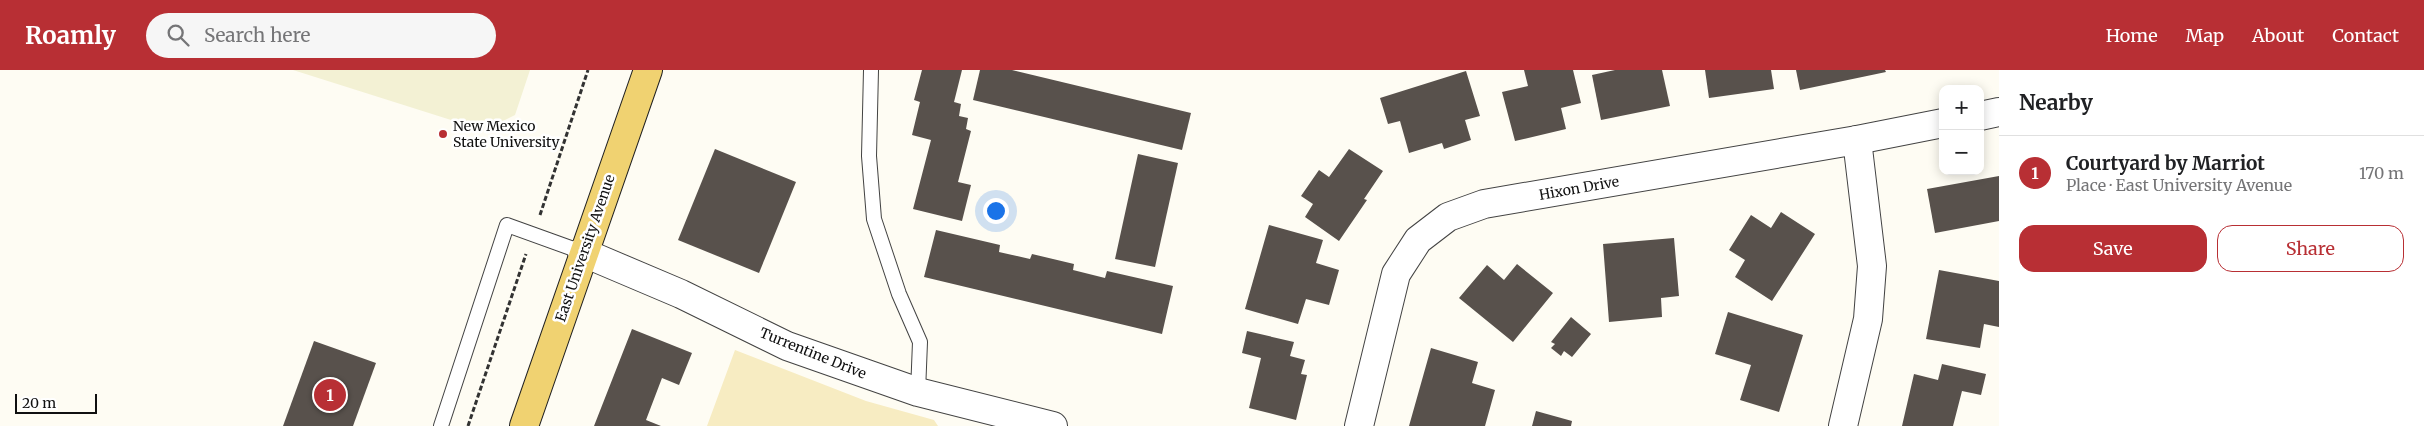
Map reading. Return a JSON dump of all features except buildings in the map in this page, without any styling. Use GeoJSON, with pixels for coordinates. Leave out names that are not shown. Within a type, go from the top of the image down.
{"type":"FeatureCollection","features":[{"type":"Feature","properties":{"kind":"main road","name":"East University Avenue"},"geometry":{"type":"LineString","coordinates":[[524,426],[582,252],[648,70]]}},
{"type":"Feature","properties":{"kind":"street"},"geometry":{"type":"LineString","coordinates":[[1984,115],[1999,112]]}},
{"type":"Feature","properties":{"kind":"street","name":"Hixon Drive"},"geometry":{"type":"LineString","coordinates":[[1359,426],[1396,274],[1418,240],[1448,217],[1484,204],[1856,140],[1939,124]]}},
{"type":"Feature","properties":{"kind":"street"},"geometry":{"type":"LineString","coordinates":[[1842,426],[1868,319],[1872,266],[1856,140]]}},
{"type":"Feature","properties":{"kind":"street","name":"Turrentine Drive"},"geometry":{"type":"LineString","coordinates":[[582,252],[680,294],[787,346],[918,392],[1053,426]]}},
{"type":"Feature","properties":{"kind":"lane"},"geometry":{"type":"LineString","coordinates":[[871,70],[869,156],[874,219],[898,294],[920,342],[918,392]]}},
{"type":"Feature","properties":{"kind":"lane"},"geometry":{"type":"LineString","coordinates":[[441,426],[506,226],[582,252]]}},
{"type":"Feature","properties":{"kind":"shaded area"},"geometry":{"type":"Polygon","coordinates":[[[293,70],[530,70],[515,115],[499,123],[470,126],[293,70]]]}},
{"type":"Feature","properties":{"kind":"sand"},"geometry":{"type":"Polygon","coordinates":[[[735,350],[866,401],[934,420],[938,426],[707,426],[735,350]]]}},
{"type":"Feature","properties":{"kind":"place","name":"New Mexico State University"},"geometry":{"type":"Point","coordinates":[443,134]}},
{"type":"Feature","properties":{"kind":"place","name":"Courtyard by Marriot"},"geometry":{"type":"Point","coordinates":[330,395]}}]}
